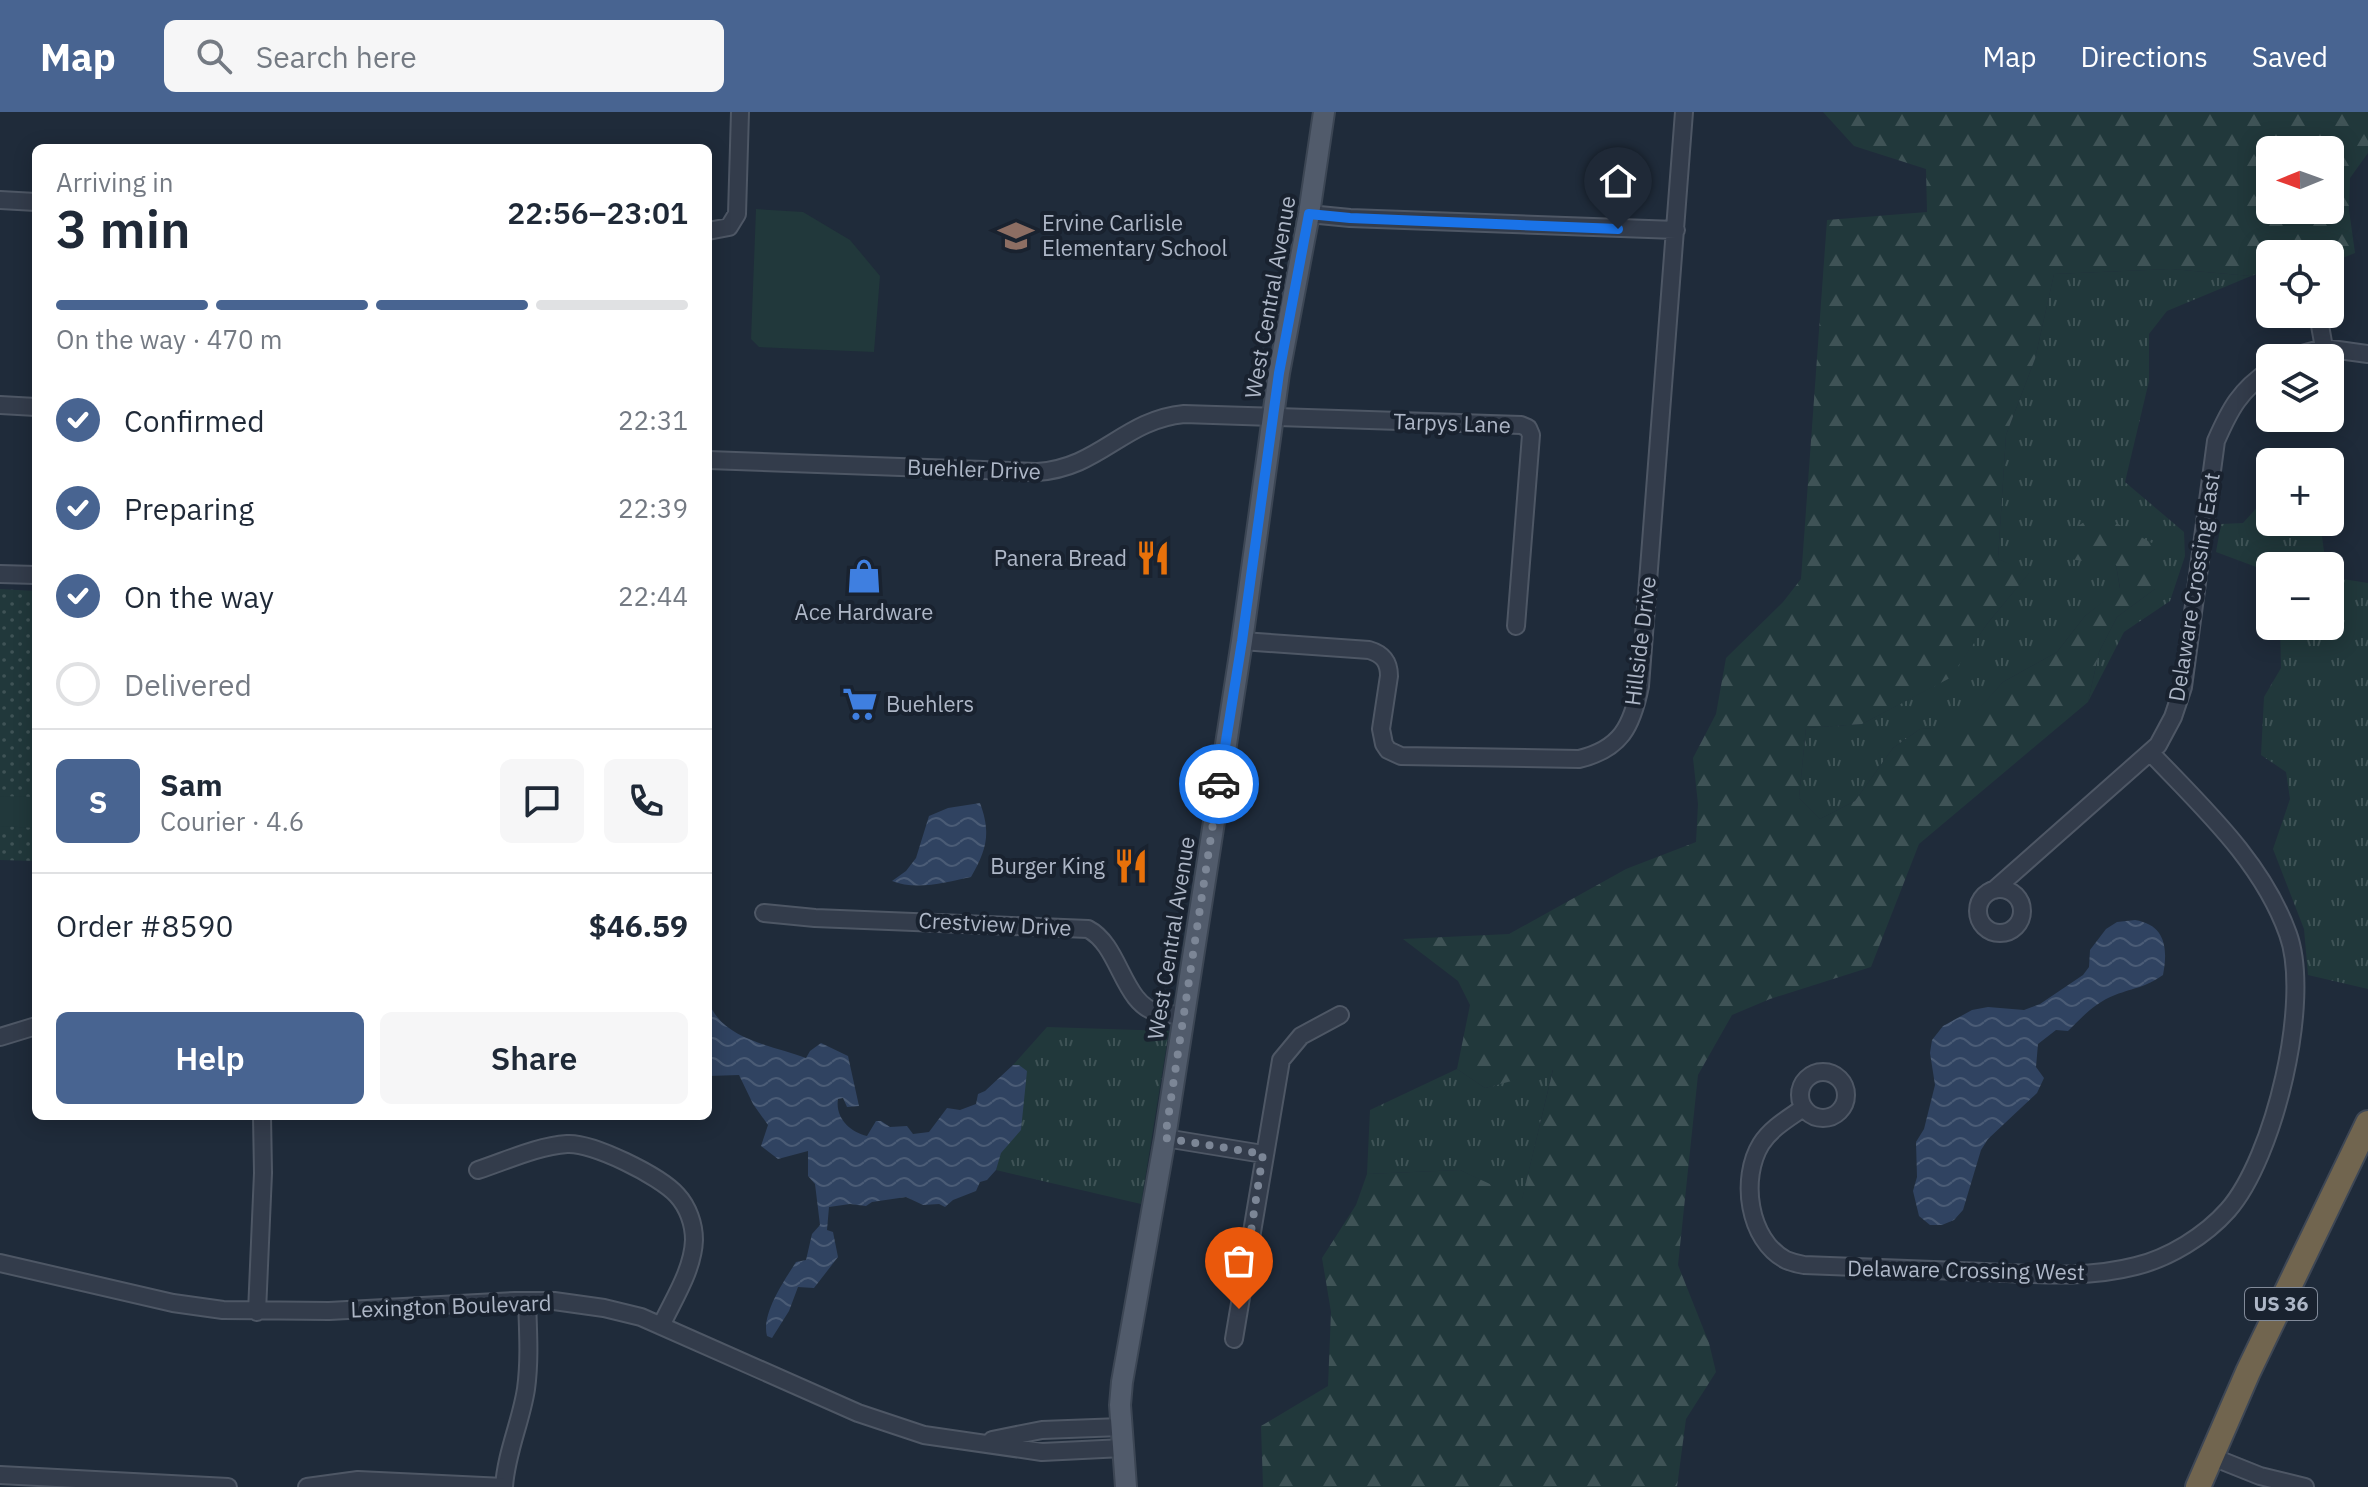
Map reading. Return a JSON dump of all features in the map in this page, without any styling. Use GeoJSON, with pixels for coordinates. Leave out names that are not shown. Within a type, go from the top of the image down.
{"type":"FeatureCollection","features":[{"type":"Feature","properties":{"kind":"highway","name":"US 36"},"geometry":{"type":"LineString","coordinates":[[2198,1487],[2269,1328],[2365,1138]]}},
{"type":"Feature","properties":{"kind":"main road","name":"West Central Avenue"},"geometry":{"type":"LineString","coordinates":[[1126,1487],[1121,1427],[1122,1382],[1165,1138],[1274,416],[1324,112]]}},
{"type":"Feature","properties":{"kind":"street"},"geometry":{"type":"LineString","coordinates":[[712,230],[729,227],[737,214],[740,112]]}},
{"type":"Feature","properties":{"kind":"street","name":"Hillside Drive"},"geometry":{"type":"LineString","coordinates":[[1242,641],[1369,650],[1382,656],[1389,668],[1389,676],[1381,734],[1388,750],[1401,756],[1579,759],[1595,755],[1618,740],[1636,707],[1640,686],[1684,112]]}},
{"type":"Feature","properties":{"kind":"street"},"geometry":{"type":"LineString","coordinates":[[0,200],[32,202]]}},
{"type":"Feature","properties":{"kind":"street"},"geometry":{"type":"LineString","coordinates":[[1309,214],[1676,230]]}},
{"type":"Feature","properties":{"kind":"street"},"geometry":{"type":"LineString","coordinates":[[2344,351],[2368,354]]}},
{"type":"Feature","properties":{"kind":"street","name":"Delaware Crossing East"},"geometry":{"type":"LineString","coordinates":[[1994,890],[2158,745],[2173,717],[2183,687],[2216,441],[2230,407],[2256,379]]}},
{"type":"Feature","properties":{"kind":"street"},"geometry":{"type":"LineString","coordinates":[[0,405],[32,407]]}},
{"type":"Feature","properties":{"kind":"street","name":"Buehler Drive"},"geometry":{"type":"LineString","coordinates":[[712,460],[1049,472],[1085,461],[1136,427],[1169,416],[1274,416]]}},
{"type":"Feature","properties":{"kind":"street","name":"Tarpys Lane"},"geometry":{"type":"LineString","coordinates":[[1274,416],[1521,425],[1528,428],[1531,435],[1516,626]]}},
{"type":"Feature","properties":{"kind":"street"},"geometry":{"type":"LineString","coordinates":[[0,574],[32,575]]}},
{"type":"Feature","properties":{"kind":"street","name":"Delaware Crossing West"},"geometry":{"type":"LineString","coordinates":[[1803,1108],[1776,1127],[1761,1144],[1752,1163],[1750,1179],[1752,1208],[1763,1237],[1773,1250],[1787,1260],[1804,1265],[2081,1276],[2136,1266],[2168,1254],[2199,1235],[2227,1211],[2249,1181],[2277,1102],[2294,1017],[2294,952],[2262,880],[2231,838],[2150,752]]}},
{"type":"Feature","properties":{"kind":"street","name":"Crestview Drive"},"geometry":{"type":"LineString","coordinates":[[764,913],[815,918],[1088,929],[1103,940],[1140,1002],[1158,1013],[1184,1015]]}},
{"type":"Feature","properties":{"kind":"street"},"geometry":{"type":"LineString","coordinates":[[1234,1339],[1276,1074],[1286,1051],[1301,1036],[1340,1015]]}},
{"type":"Feature","properties":{"kind":"street"},"geometry":{"type":"LineString","coordinates":[[0,1037],[32,1027]]}},
{"type":"Feature","properties":{"kind":"street"},"geometry":{"type":"LineString","coordinates":[[257,1312],[262,1120]]}},
{"type":"Feature","properties":{"kind":"street"},"geometry":{"type":"LineString","coordinates":[[1165,1138],[1263,1154]]}},
{"type":"Feature","properties":{"kind":"street"},"geometry":{"type":"LineString","coordinates":[[478,1170],[552,1147],[575,1144],[587,1146],[637,1169],[675,1192],[691,1220],[694,1243],[687,1271],[661,1326]]}},
{"type":"Feature","properties":{"kind":"street","name":"Lexington Boulevard"},"geometry":{"type":"LineString","coordinates":[[0,1263],[173,1303],[223,1310],[329,1311],[527,1301],[604,1308],[641,1317],[896,1428],[943,1439],[1042,1452],[1123,1448]]}},
{"type":"Feature","properties":{"kind":"street"},"geometry":{"type":"LineString","coordinates":[[307,1487],[358,1480],[504,1487],[508,1458],[526,1390],[527,1301]]}},
{"type":"Feature","properties":{"kind":"street","name":"Lexington Boulevard"},"geometry":{"type":"LineString","coordinates":[[978,1442],[1042,1430],[1121,1427]]}},
{"type":"Feature","properties":{"kind":"street"},"geometry":{"type":"LineString","coordinates":[[2210,1456],[2260,1476],[2305,1487]]}},
{"type":"Feature","properties":{"kind":"street"},"geometry":{"type":"LineString","coordinates":[[0,1475],[228,1487]]}},
{"type":"Feature","properties":{"kind":"green space"},"geometry":{"type":"Polygon","coordinates":[[[1823,112],[2368,112],[2368,153],[2350,178],[2349,210],[2355,253],[2344,257],[2344,240],[2256,240],[2256,274],[2251,276],[2171,269],[2054,274],[2035,359],[2006,435],[1998,559],[2030,572],[1987,624],[1950,678],[1862,724],[1806,728],[1799,798],[1820,819],[1855,801],[1893,748],[1920,729],[1963,726],[2003,682],[2057,652],[2085,616],[2120,588],[2116,565],[2068,559],[2072,530],[2098,513],[2159,547],[2155,589],[2117,617],[2099,652],[2088,702],[1919,844],[1871,967],[1770,999],[1732,1015],[1698,1075],[1678,1265],[1709,1343],[1716,1372],[1686,1419],[1677,1487],[1263,1487],[1261,1426],[1328,1386],[1331,1312],[1322,1258],[1356,1205],[1367,1174],[1460,1170],[1522,1199],[1553,1070],[1485,1088],[1457,1069],[1470,1005],[1458,981],[1403,939],[1509,934],[1626,869],[1696,842],[1698,804],[1693,758],[1716,714],[1726,658],[1783,602],[1801,579],[1827,220],[1927,212],[1926,169],[1854,146],[1823,112]]]}},
{"type":"Feature","properties":{"kind":"green space"},"geometry":{"type":"Polygon","coordinates":[[[756,209],[803,212],[850,240],[880,276],[874,352],[759,347],[751,339],[756,209]]]}},
{"type":"Feature","properties":{"kind":"green space"},"geometry":{"type":"Polygon","coordinates":[[[2171,269],[2251,276],[2167,311],[2149,334],[2149,381],[2125,482],[2184,532],[2185,556],[2170,601],[2124,632],[2088,702],[2099,652],[2117,617],[2155,589],[2116,565],[2120,589],[2085,616],[2057,652],[2003,682],[1963,727],[1920,729],[1893,748],[1855,801],[1820,819],[1799,798],[1806,728],[1862,724],[1949,678],[1987,624],[2029,573],[1998,559],[2006,435],[2035,359],[2054,274],[2171,269]]]}},
{"type":"Feature","properties":{"kind":"green space"},"geometry":{"type":"Polygon","coordinates":[[[2256,509],[2256,536],[2322,536],[2324,552],[2256,552],[2256,567],[2216,552],[2221,524],[2243,523],[2256,509]]]}},
{"type":"Feature","properties":{"kind":"green space"},"geometry":{"type":"Polygon","coordinates":[[[2344,579],[2368,583],[2368,989],[2308,975],[2304,929],[2273,849],[2290,799],[2286,772],[2261,755],[2264,697],[2281,668],[2280,640],[2344,640],[2344,579]]]}},
{"type":"Feature","properties":{"kind":"green space"},"geometry":{"type":"Polygon","coordinates":[[[0,589],[32,591],[32,861],[0,860],[0,589]]]}},
{"type":"Feature","properties":{"kind":"green space"},"geometry":{"type":"Polygon","coordinates":[[[0,796],[32,797],[32,828],[0,826],[0,796]]]}},
{"type":"Feature","properties":{"kind":"green space"},"geometry":{"type":"Polygon","coordinates":[[[1047,1027],[1169,1031],[1141,1204],[996,1170],[1000,1153],[1012,1138],[1020,1065],[1013,1065],[1047,1027]]]}},
{"type":"Feature","properties":{"kind":"green space"},"geometry":{"type":"Polygon","coordinates":[[[1457,1069],[1485,1088],[1553,1069],[1522,1200],[1460,1170],[1367,1174],[1370,1110],[1457,1069]]]}},
{"type":"Feature","properties":{"kind":"water"},"geometry":{"type":"Polygon","coordinates":[[[980,803],[986,841],[971,877],[921,885],[892,881],[906,871],[916,858],[929,816],[948,808],[980,803]]]}},
{"type":"Feature","properties":{"kind":"water"},"geometry":{"type":"Polygon","coordinates":[[[2135,920],[2153,927],[2159,933],[2165,947],[2163,975],[2108,998],[2068,1031],[2056,1030],[2038,1044],[2036,1067],[2044,1078],[2037,1093],[1988,1139],[1981,1150],[1963,1210],[1954,1220],[1942,1225],[1930,1225],[1919,1216],[1913,1191],[1917,1177],[1916,1142],[1924,1129],[1935,1085],[1930,1053],[1932,1040],[1943,1026],[1972,1010],[1988,1007],[2024,1010],[2040,1004],[2083,975],[2089,967],[2090,950],[2106,929],[2117,922],[2135,920]]]}},
{"type":"Feature","properties":{"kind":"water"},"geometry":{"type":"Polygon","coordinates":[[[712,1007],[724,1024],[749,1039],[806,1058],[821,1043],[848,1056],[859,1106],[847,1107],[843,1098],[838,1099],[839,1112],[850,1128],[867,1136],[876,1121],[890,1127],[907,1126],[913,1134],[929,1132],[947,1108],[960,1110],[976,1104],[978,1094],[1013,1065],[1027,1071],[1021,1130],[1001,1153],[996,1170],[987,1180],[980,1182],[976,1191],[953,1200],[945,1207],[939,1204],[923,1205],[906,1197],[872,1202],[866,1206],[850,1204],[829,1207],[827,1230],[833,1232],[838,1257],[814,1288],[798,1287],[789,1311],[772,1338],[767,1336],[766,1327],[770,1308],[796,1262],[806,1260],[812,1234],[820,1225],[815,1184],[808,1176],[808,1151],[778,1159],[761,1146],[768,1125],[753,1104],[739,1075],[712,1076],[712,1007]]]}},
{"type":"Feature","properties":{"kind":"way so far"},"geometry":{"type":"LineString","coordinates":[[1219,784],[1165,1138],[1263,1154],[1239,1309]]}},
{"type":"Feature","properties":{"kind":"place","name":"Ervine Carlisle Elementary School"},"geometry":{"type":"Point","coordinates":[1016,236]}},
{"type":"Feature","properties":{"kind":"place","name":"Panera Bread"},"geometry":{"type":"Point","coordinates":[1153,558]}},
{"type":"Feature","properties":{"kind":"place","name":"Ace Hardware"},"geometry":{"type":"Point","coordinates":[864,576]}},
{"type":"Feature","properties":{"kind":"place","name":"Buehlers"},"geometry":{"type":"Point","coordinates":[860,704]}},
{"type":"Feature","properties":{"kind":"place","name":"Burger King"},"geometry":{"type":"Point","coordinates":[1131,866]}},
{"type":"Feature","properties":{"kind":"route"},"geometry":{"type":"LineString","coordinates":[[1219,784],[1279,373],[1309,214],[1618,229]]}}]}
